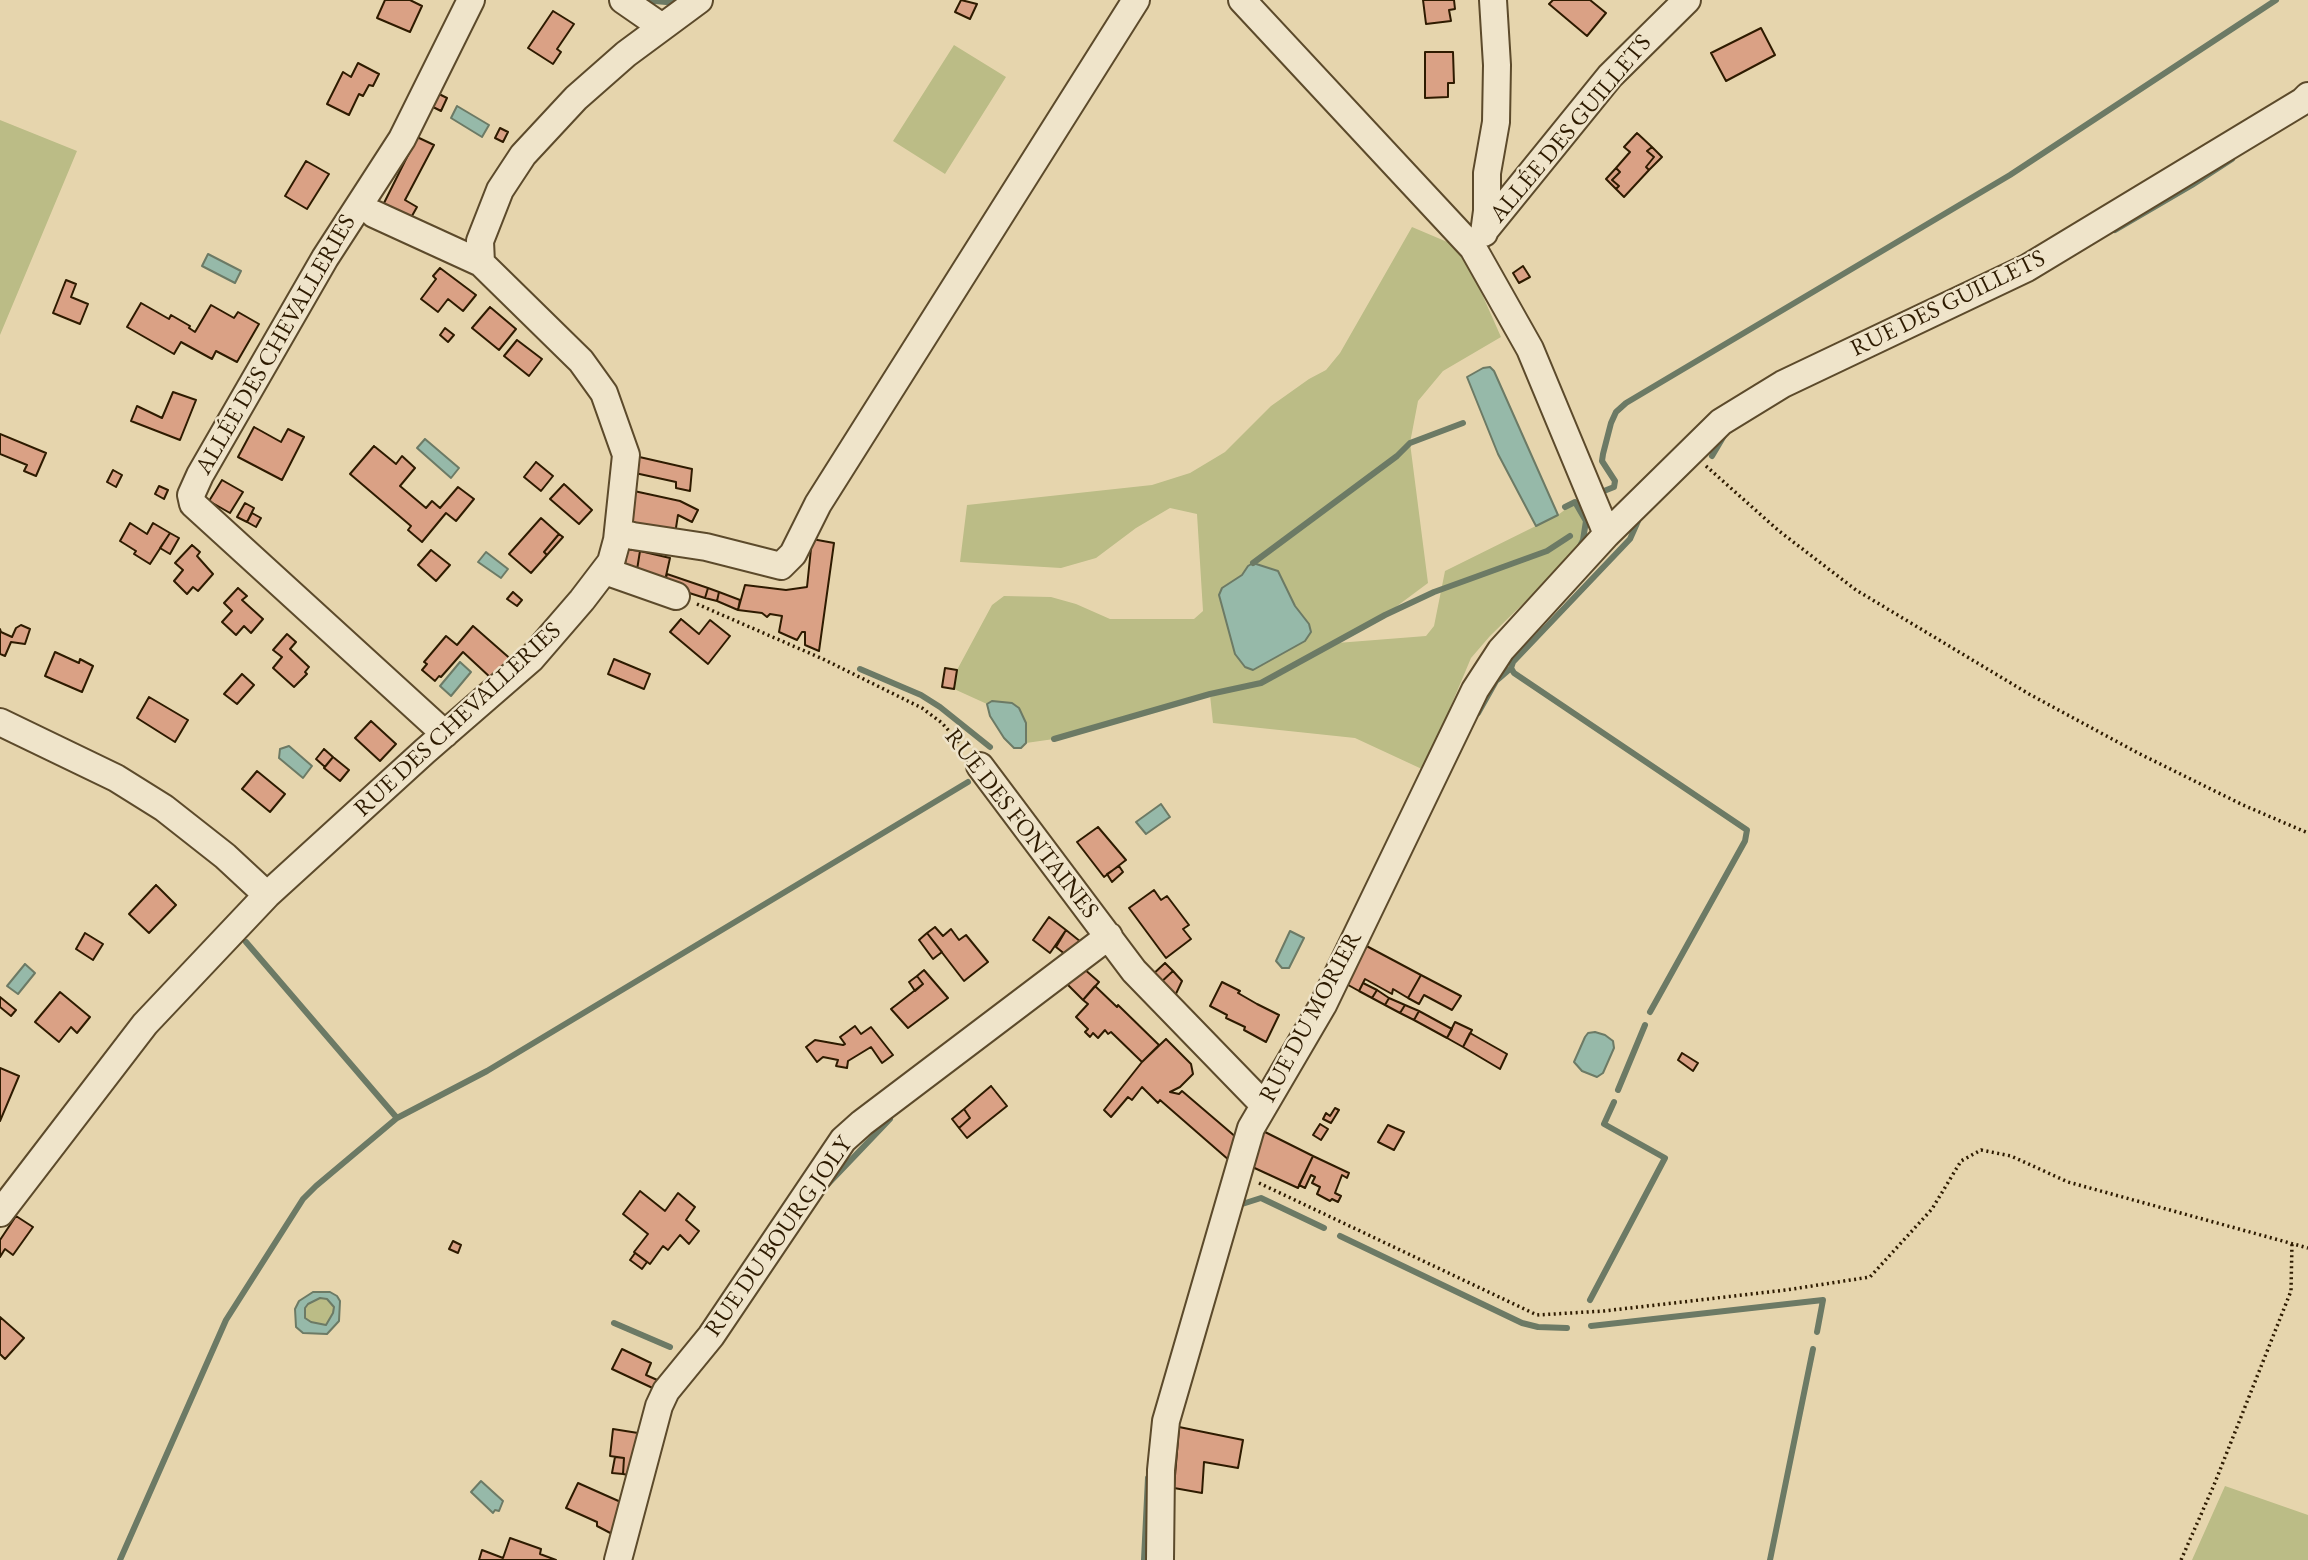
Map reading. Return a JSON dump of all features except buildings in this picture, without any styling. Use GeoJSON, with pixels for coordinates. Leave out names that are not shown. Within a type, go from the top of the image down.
{"type":"FeatureCollection","features":[{"type":"Feature","properties":{"kind":"street","name":"ALLÉE DES CHEVALLERIES"},"geometry":{"type":"LineString","coordinates":[[445,734],[193,504],[191,495],[325,258],[402,139],[471,0]]}},
{"type":"Feature","properties":{"kind":"street"},"geometry":{"type":"LineString","coordinates":[[622,0],[662,27]]}},
{"type":"Feature","properties":{"kind":"street"},"geometry":{"type":"LineString","coordinates":[[374,215],[481,263],[480,241],[500,190],[523,155],[576,98],[626,54],[699,0]]}},
{"type":"Feature","properties":{"kind":"street"},"geometry":{"type":"LineString","coordinates":[[618,532],[706,547],[781,566],[793,554],[818,504],[1136,0]]}},
{"type":"Feature","properties":{"kind":"street"},"geometry":{"type":"LineString","coordinates":[[1242,0],[1479,239],[1530,349],[1607,534]]}},
{"type":"Feature","properties":{"kind":"street"},"geometry":{"type":"LineString","coordinates":[[1479,239],[1496,122],[1497,65],[1493,0]]}},
{"type":"Feature","properties":{"kind":"street","name":"ALLÉE DES GUILLETS"},"geometry":{"type":"LineString","coordinates":[[1479,239],[1610,76],[1686,0]]}},
{"type":"Feature","properties":{"kind":"street","name":"RUE DES GUILLETS"},"geometry":{"type":"LineString","coordinates":[[1607,534],[1721,422],[1783,384],[2027,268],[2308,96]]}},
{"type":"Feature","properties":{"kind":"street","name":"RUE DES CHEVALLERIES"},"geometry":{"type":"LineString","coordinates":[[0,1213],[145,1024],[267,895],[531,659],[611,562],[618,532],[626,455],[604,393],[581,361],[481,263]]}},
{"type":"Feature","properties":{"kind":"street","name":"RUE DU MORIER"},"geometry":{"type":"LineString","coordinates":[[1160,1560],[1161,1470],[1166,1421],[1251,1128],[1323,1005],[1475,690],[1521,627],[1607,534]]}},
{"type":"Feature","properties":{"kind":"street"},"geometry":{"type":"LineString","coordinates":[[605,571],[677,596]]}},
{"type":"Feature","properties":{"kind":"street"},"geometry":{"type":"LineString","coordinates":[[0,722],[116,778],[164,808],[225,856],[267,895]]}},
{"type":"Feature","properties":{"kind":"street","name":"RUE DES FONTAINES"},"geometry":{"type":"LineString","coordinates":[[980,766],[1134,971],[1264,1105]]}},
{"type":"Feature","properties":{"kind":"street","name":"RUE DU BOURG JOLY"},"geometry":{"type":"LineString","coordinates":[[618,1560],[659,1406],[666,1391],[711,1336],[843,1140],[1110,936]]}},
{"type":"Feature","properties":{"kind":"path"},"geometry":{"type":"LineString","coordinates":[[1689,451],[1779,531],[1856,590],[2029,694],[2126,747],[2308,833]]}},
{"type":"Feature","properties":{"kind":"path","name":"RUE DES FONTAINES"},"geometry":{"type":"LineString","coordinates":[[677,596],[717,611],[922,708],[942,723],[980,766]]}},
{"type":"Feature","properties":{"kind":"path"},"geometry":{"type":"LineString","coordinates":[[1238,1173],[1538,1315],[1604,1311],[1786,1290],[1870,1276],[1932,1209],[1961,1161],[1981,1150],[2011,1156],[2068,1182],[2308,1248]]}},
{"type":"Feature","properties":{"kind":"path"},"geometry":{"type":"LineString","coordinates":[[2181,1560],[2214,1485],[2291,1291],[2292,1242]]}},
{"type":"Feature","properties":{"kind":"green space"},"geometry":{"type":"Polygon","coordinates":[[[954,45],[1006,77],[945,174],[893,141],[954,45]]]}},
{"type":"Feature","properties":{"kind":"green space"},"geometry":{"type":"Polygon","coordinates":[[[0,120],[77,151],[0,335],[0,120]]]}},
{"type":"Feature","properties":{"kind":"green space"},"geometry":{"type":"Polygon","coordinates":[[[1412,227],[1452,244],[1470,267],[1501,337],[1443,371],[1418,401],[1410,443],[1428,583],[1385,615],[1337,643],[1426,636],[1434,626],[1445,571],[1558,515],[1575,502],[1586,521],[1583,540],[1576,552],[1471,658],[1424,770],[1355,738],[1213,723],[1210,695],[1054,739],[1026,743],[1026,723],[1018,707],[1012,703],[992,701],[987,704],[954,689],[957,670],[992,605],[1004,596],[1051,597],[1076,604],[1110,619],[1194,619],[1203,611],[1197,514],[1170,508],[1136,528],[1096,558],[1061,568],[960,562],[967,505],[1152,485],[1190,473],[1225,452],[1271,406],[1326,370],[1340,353],[1412,227]]]}},
{"type":"Feature","properties":{"kind":"green space"},"geometry":{"type":"Polygon","coordinates":[[[320,1298],[327,1299],[334,1307],[326,1325],[305,1318],[308,1304],[320,1298]]]}},
{"type":"Feature","properties":{"kind":"green space"},"geometry":{"type":"Polygon","coordinates":[[[2225,1486],[2308,1515],[2308,1560],[2192,1560],[2225,1486]]]}},
{"type":"Feature","properties":{"kind":"shaded area"},"geometry":{"type":"Polygon","coordinates":[[[457,106],[489,125],[482,137],[451,118],[457,106]]]}},
{"type":"Feature","properties":{"kind":"shaded area"},"geometry":{"type":"Polygon","coordinates":[[[208,254],[241,271],[235,283],[202,266],[208,254]]]}},
{"type":"Feature","properties":{"kind":"shaded area"},"geometry":{"type":"Polygon","coordinates":[[[1490,367],[1558,515],[1536,526],[1498,454],[1467,377],[1490,367]]]}},
{"type":"Feature","properties":{"kind":"shaded area"},"geometry":{"type":"Polygon","coordinates":[[[425,439],[459,468],[451,478],[417,448],[425,439]]]}},
{"type":"Feature","properties":{"kind":"shaded area"},"geometry":{"type":"Polygon","coordinates":[[[486,552],[508,569],[501,578],[478,562],[486,552]]]}},
{"type":"Feature","properties":{"kind":"shaded area"},"geometry":{"type":"Polygon","coordinates":[[[1253,563],[1278,571],[1311,632],[1305,641],[1253,670],[1245,667],[1235,654],[1219,595],[1222,588],[1242,575],[1253,563]]]}},
{"type":"Feature","properties":{"kind":"shaded area"},"geometry":{"type":"Polygon","coordinates":[[[460,662],[471,672],[451,696],[440,686],[460,662]]]}},
{"type":"Feature","properties":{"kind":"shaded area"},"geometry":{"type":"Polygon","coordinates":[[[992,701],[1012,703],[1019,708],[1026,723],[1026,743],[1021,748],[1014,748],[1004,738],[990,716],[987,704],[992,701]]]}},
{"type":"Feature","properties":{"kind":"shaded area"},"geometry":{"type":"Polygon","coordinates":[[[289,746],[312,766],[303,778],[279,758],[280,749],[289,746]]]}},
{"type":"Feature","properties":{"kind":"shaded area"},"geometry":{"type":"Polygon","coordinates":[[[1161,804],[1170,817],[1146,834],[1136,822],[1161,804]]]}},
{"type":"Feature","properties":{"kind":"shaded area"},"geometry":{"type":"Polygon","coordinates":[[[1290,931],[1304,938],[1289,968],[1282,968],[1276,961],[1290,931]]]}},
{"type":"Feature","properties":{"kind":"shaded area"},"geometry":{"type":"Polygon","coordinates":[[[25,964],[35,973],[18,994],[7,986],[25,964]]]}},
{"type":"Feature","properties":{"kind":"shaded area"},"geometry":{"type":"Polygon","coordinates":[[[1595,1032],[1613,1041],[1614,1048],[1603,1073],[1597,1077],[1582,1071],[1574,1062],[1585,1037],[1588,1033],[1595,1032]]]}},
{"type":"Feature","properties":{"kind":"shaded area"},"geometry":{"type":"Polygon","coordinates":[[[313,1292],[330,1292],[340,1301],[339,1321],[327,1334],[303,1333],[296,1327],[295,1309],[299,1301],[313,1292]],[[320,1298],[308,1304],[305,1318],[326,1325],[334,1307],[327,1299],[320,1298]]]}},
{"type":"Feature","properties":{"kind":"shaded area"},"geometry":{"type":"Polygon","coordinates":[[[481,1481],[503,1501],[499,1511],[495,1510],[493,1513],[471,1492],[481,1481]]]}},
{"type":"Feature","properties":{"kind":"waterway"},"geometry":{"type":"LineString","coordinates":[[644,0],[680,1]]}},
{"type":"Feature","properties":{"kind":"waterway"},"geometry":{"type":"LineString","coordinates":[[1599,493],[1614,487],[1615,481],[1602,461],[1611,423],[1616,412],[1626,403],[2010,175],[2276,0]]}},
{"type":"Feature","properties":{"kind":"waterway"},"geometry":{"type":"LineString","coordinates":[[2115,230],[2232,159]]}},
{"type":"Feature","properties":{"kind":"waterway"},"geometry":{"type":"LineString","coordinates":[[1253,563],[1397,456],[1410,443],[1463,423]]}},
{"type":"Feature","properties":{"kind":"waterway"},"geometry":{"type":"LineString","coordinates":[[1712,456],[1725,434]]}},
{"type":"Feature","properties":{"kind":"waterway"},"geometry":{"type":"LineString","coordinates":[[1565,507],[1575,502],[1586,521],[1579,548]]}},
{"type":"Feature","properties":{"kind":"waterway"},"geometry":{"type":"LineString","coordinates":[[1638,521],[1630,539],[1513,662],[1511,668],[1514,673],[1747,830],[1745,841],[1650,1012]]}},
{"type":"Feature","properties":{"kind":"waterway"},"geometry":{"type":"LineString","coordinates":[[1054,739],[1210,694],[1261,683],[1385,615],[1434,592],[1547,551],[1570,536]]}},
{"type":"Feature","properties":{"kind":"waterway"},"geometry":{"type":"LineString","coordinates":[[1478,713],[1496,681],[1511,668]]}},
{"type":"Feature","properties":{"kind":"waterway"},"geometry":{"type":"LineString","coordinates":[[860,669],[921,695],[990,747]]}},
{"type":"Feature","properties":{"kind":"waterway"},"geometry":{"type":"LineString","coordinates":[[120,1560],[226,1320],[303,1199],[316,1186],[397,1118],[487,1071],[968,782]]}},
{"type":"Feature","properties":{"kind":"waterway"},"geometry":{"type":"LineString","coordinates":[[246,942],[397,1118]]}},
{"type":"Feature","properties":{"kind":"waterway"},"geometry":{"type":"LineString","coordinates":[[1618,1090],[1645,1025]]}},
{"type":"Feature","properties":{"kind":"waterway"},"geometry":{"type":"LineString","coordinates":[[1590,1300],[1665,1158],[1604,1124],[1614,1102]]}},
{"type":"Feature","properties":{"kind":"waterway"},"geometry":{"type":"LineString","coordinates":[[828,1184],[890,1119]]}},
{"type":"Feature","properties":{"kind":"waterway"},"geometry":{"type":"LineString","coordinates":[[1238,1209],[1239,1205],[1261,1198],[1324,1228]]}},
{"type":"Feature","properties":{"kind":"waterway"},"geometry":{"type":"LineString","coordinates":[[1340,1236],[1522,1323],[1538,1327],[1567,1328]]}},
{"type":"Feature","properties":{"kind":"waterway"},"geometry":{"type":"LineString","coordinates":[[1591,1326],[1823,1300],[1817,1332]]}},
{"type":"Feature","properties":{"kind":"waterway"},"geometry":{"type":"LineString","coordinates":[[614,1323],[670,1347]]}},
{"type":"Feature","properties":{"kind":"waterway"},"geometry":{"type":"LineString","coordinates":[[1770,1560],[1813,1349]]}},
{"type":"Feature","properties":{"kind":"waterway"},"geometry":{"type":"LineString","coordinates":[[1144,1560],[1148,1478]]}}]}
